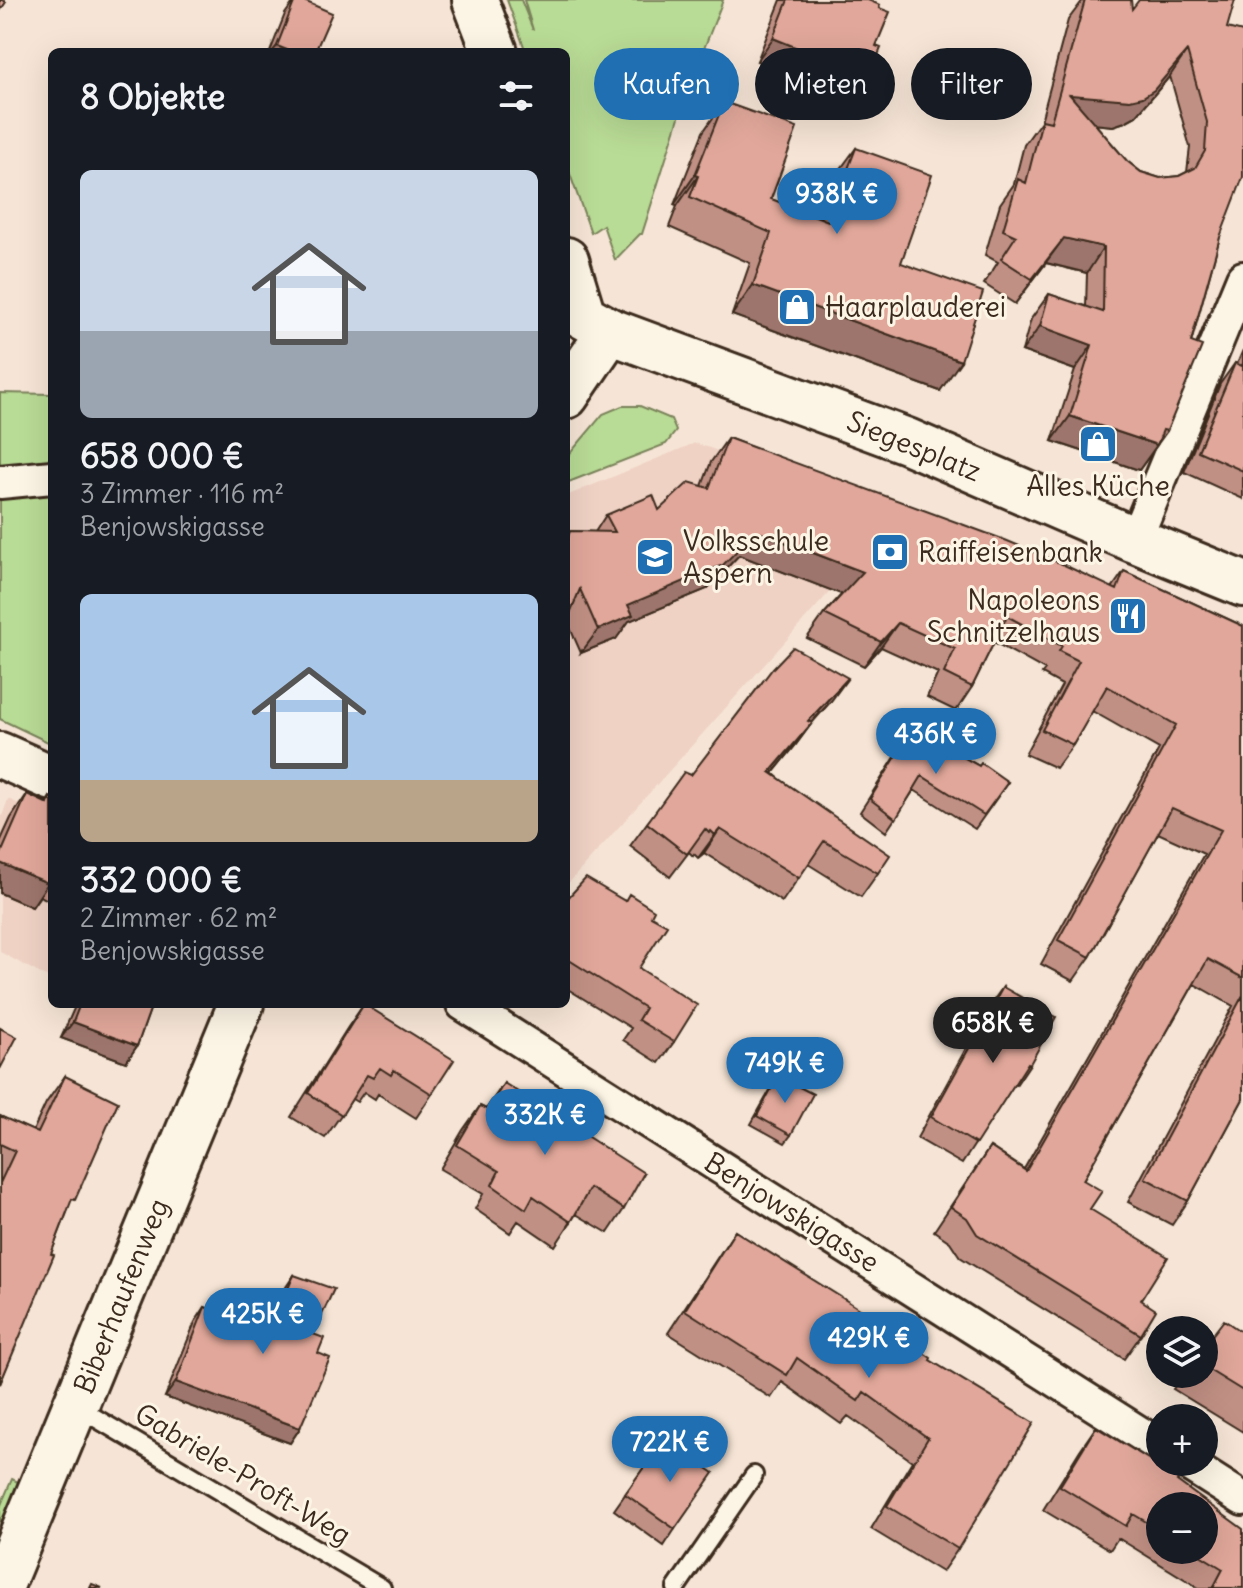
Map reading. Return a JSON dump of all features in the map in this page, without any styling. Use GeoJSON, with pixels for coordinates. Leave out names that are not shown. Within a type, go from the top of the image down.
{"type":"FeatureCollection","features":[{"type":"Feature","properties":{"kind":"main road"},"geometry":{"type":"LineString","coordinates":[[475,0],[493,48]]}},
{"type":"Feature","properties":{"kind":"main road"},"geometry":{"type":"LineString","coordinates":[[570,366],[578,307]]}},
{"type":"Feature","properties":{"kind":"main road","name":"Siegesplatz"},"geometry":{"type":"LineString","coordinates":[[578,307],[907,441],[1243,584]]}},
{"type":"Feature","properties":{"kind":"main road"},"geometry":{"type":"LineString","coordinates":[[0,755],[48,776]]}},
{"type":"Feature","properties":{"kind":"main road","name":"Biberhaufenweg"},"geometry":{"type":"LineString","coordinates":[[0,1588],[239,1008]]}},
{"type":"Feature","properties":{"kind":"street"},"geometry":{"type":"LineString","coordinates":[[1135,540],[1243,278]]}},
{"type":"Feature","properties":{"kind":"street"},"geometry":{"type":"LineString","coordinates":[[0,482],[48,477]]}},
{"type":"Feature","properties":{"kind":"street","name":"Benjowskigasse"},"geometry":{"type":"LineString","coordinates":[[469,1008],[1146,1437]]}},
{"type":"Feature","properties":{"kind":"street"},"geometry":{"type":"LineString","coordinates":[[1207,1476],[1243,1499]]}},
{"type":"Feature","properties":{"kind":"lane","name":"Gabriele-Proft-Weg"},"geometry":{"type":"LineString","coordinates":[[76,1406],[382,1588]]}},
{"type":"Feature","properties":{"kind":"lane"},"geometry":{"type":"LineString","coordinates":[[676,1588],[754,1475]]}},
{"type":"Feature","properties":{"kind":"shaded area"},"geometry":{"type":"Polygon","coordinates":[[[695,443],[872,503],[835,586],[570,882],[570,494],[695,443]]]}},
{"type":"Feature","properties":{"kind":"shaded area"},"geometry":{"type":"Polygon","coordinates":[[[8,799],[48,816],[48,978],[0,952],[0,822],[8,799]]]}},
{"type":"Feature","properties":{"kind":"green space"},"geometry":{"type":"Polygon","coordinates":[[[507,0],[521,0],[533,30],[524,0],[723,0],[704,48],[594,48],[594,120],[678,120],[642,234],[615,260],[603,225],[591,233],[570,174],[570,48],[525,48],[507,0]]]}},
{"type":"Feature","properties":{"kind":"green space"},"geometry":{"type":"Polygon","coordinates":[[[0,393],[48,394],[48,742],[0,719],[0,393]]]}},
{"type":"Feature","properties":{"kind":"green space"},"geometry":{"type":"Polygon","coordinates":[[[622,406],[640,406],[671,419],[676,431],[666,444],[570,481],[570,453],[603,414],[622,406]]]}},
{"type":"Feature","properties":{"kind":"green space"},"geometry":{"type":"Polygon","coordinates":[[[12,1479],[20,1483],[0,1532],[0,1507],[12,1479]]]}},
{"type":"Feature","properties":{"kind":"building"},"geometry":{"type":"Polygon","coordinates":[[[295,0],[332,13],[317,48],[277,46],[295,0]]]}},
{"type":"Feature","properties":{"kind":"building"},"geometry":{"type":"Polygon","coordinates":[[[788,0],[868,0],[890,12],[876,46],[881,48],[798,48],[773,38],[788,0]]]}},
{"type":"Feature","properties":{"kind":"building"},"geometry":{"type":"Polygon","coordinates":[[[1085,0],[1131,0],[1132,9],[1139,0],[1235,0],[1227,28],[1243,32],[1243,177],[1220,237],[1191,342],[1202,346],[1167,431],[1163,430],[1157,445],[1070,416],[1092,345],[1040,326],[1049,294],[1103,312],[1104,247],[1064,238],[1032,279],[1001,259],[1016,236],[1003,230],[1018,179],[1026,183],[1042,120],[1051,122],[1085,0]],[[1187,51],[1154,90],[1143,97],[1130,100],[1070,95],[1127,161],[1141,172],[1160,178],[1179,176],[1195,168],[1205,151],[1207,122],[1187,51]]]}},
{"type":"Feature","properties":{"kind":"building"},"geometry":{"type":"Polygon","coordinates":[[[739,107],[755,113],[755,120],[775,120],[797,128],[771,199],[828,221],[856,148],[932,175],[901,263],[983,292],[961,361],[753,285],[771,233],[690,197],[698,176],[695,175],[717,120],[739,120],[739,107]]]}},
{"type":"Feature","properties":{"kind":"building"},"geometry":{"type":"Polygon","coordinates":[[[1235,363],[1242,366],[1243,363],[1243,471],[1198,451],[1235,363]]]}},
{"type":"Feature","properties":{"kind":"building"},"geometry":{"type":"Polygon","coordinates":[[[728,438],[1005,540],[1117,590],[1124,571],[1243,626],[1243,978],[1208,959],[1083,1180],[1102,1191],[1090,1209],[1168,1257],[1141,1300],[1156,1310],[1152,1316],[1146,1316],[1146,1327],[1141,1335],[977,1234],[967,1218],[951,1207],[990,1147],[1026,1171],[1221,830],[1172,808],[1090,957],[1058,940],[1176,725],[1107,686],[1073,745],[1042,730],[1079,661],[1059,651],[1062,646],[1007,616],[972,687],[944,673],[955,649],[898,623],[881,642],[824,614],[863,572],[756,531],[723,565],[628,605],[633,615],[598,630],[580,589],[570,613],[570,531],[615,532],[606,515],[653,495],[659,510],[689,482],[709,488],[728,438]]]}},
{"type":"Feature","properties":{"kind":"building"},"geometry":{"type":"Polygon","coordinates":[[[793,647],[848,678],[808,721],[812,723],[770,772],[890,855],[878,873],[824,841],[799,878],[720,829],[715,835],[705,829],[687,854],[647,823],[684,772],[691,775],[773,668],[793,647]]]}},
{"type":"Feature","properties":{"kind":"building"},"geometry":{"type":"Polygon","coordinates":[[[913,729],[979,766],[981,763],[1008,782],[984,815],[922,776],[896,819],[870,799],[913,729]]]}},
{"type":"Feature","properties":{"kind":"building"},"geometry":{"type":"Polygon","coordinates":[[[27,794],[48,804],[48,883],[0,863],[0,856],[27,794]]]}},
{"type":"Feature","properties":{"kind":"building"},"geometry":{"type":"Polygon","coordinates":[[[586,878],[625,901],[629,894],[654,910],[651,916],[667,925],[639,968],[697,1005],[674,1042],[638,1020],[645,1008],[570,961],[570,896],[586,878]]]}},
{"type":"Feature","properties":{"kind":"building"},"geometry":{"type":"Polygon","coordinates":[[[1003,987],[1056,1017],[1030,1064],[976,1144],[931,1117],[1003,987]]]}},
{"type":"Feature","properties":{"kind":"building"},"geometry":{"type":"Polygon","coordinates":[[[1243,995],[1243,1099],[1188,1201],[1145,1178],[1243,995]]]}},
{"type":"Feature","properties":{"kind":"building"},"geometry":{"type":"Polygon","coordinates":[[[78,1008],[151,1008],[137,1046],[73,1022],[78,1008]]]}},
{"type":"Feature","properties":{"kind":"building"},"geometry":{"type":"Polygon","coordinates":[[[361,1008],[370,1008],[454,1060],[432,1094],[394,1070],[391,1075],[380,1068],[373,1078],[367,1075],[342,1115],[308,1093],[361,1008]]]}},
{"type":"Feature","properties":{"kind":"building"},"geometry":{"type":"Polygon","coordinates":[[[0,1028],[17,1037],[0,1069],[0,1028]]]}},
{"type":"Feature","properties":{"kind":"building"},"geometry":{"type":"Polygon","coordinates":[[[65,1076],[118,1102],[75,1200],[72,1199],[51,1254],[54,1255],[0,1384],[0,1183],[15,1151],[0,1144],[0,1116],[38,1133],[65,1076]]]}},
{"type":"Feature","properties":{"kind":"building"},"geometry":{"type":"Polygon","coordinates":[[[778,1076],[813,1094],[791,1135],[757,1116],[778,1076]]]}},
{"type":"Feature","properties":{"kind":"building"},"geometry":{"type":"Polygon","coordinates":[[[504,1083],[644,1173],[624,1209],[590,1188],[571,1222],[533,1196],[526,1209],[492,1185],[499,1171],[457,1145],[480,1106],[488,1110],[504,1083]]]}},
{"type":"Feature","properties":{"kind":"building"},"geometry":{"type":"Polygon","coordinates":[[[735,1231],[868,1314],[930,1360],[1034,1423],[958,1549],[887,1506],[928,1438],[864,1392],[858,1401],[797,1358],[787,1375],[685,1310],[735,1231]]]}},
{"type":"Feature","properties":{"kind":"building"},"geometry":{"type":"Polygon","coordinates":[[[294,1275],[334,1289],[313,1334],[324,1338],[318,1353],[330,1358],[300,1428],[176,1382],[205,1307],[269,1332],[294,1275]]]}},
{"type":"Feature","properties":{"kind":"building"},"geometry":{"type":"Polygon","coordinates":[[[1224,1320],[1243,1333],[1243,1391],[1218,1376],[1218,1328],[1224,1320]]]}},
{"type":"Feature","properties":{"kind":"building"},"geometry":{"type":"Polygon","coordinates":[[[1096,1427],[1146,1458],[1146,1476],[1176,1476],[1179,1478],[1177,1481],[1192,1492],[1146,1492],[1146,1522],[1133,1514],[1126,1526],[1060,1486],[1096,1427]]]}},
{"type":"Feature","properties":{"kind":"building"},"geometry":{"type":"Polygon","coordinates":[[[664,1439],[714,1473],[675,1529],[625,1494],[664,1439]]]}},
{"type":"Feature","properties":{"kind":"building"},"geometry":{"type":"Polygon","coordinates":[[[1218,1511],[1243,1529],[1243,1588],[1213,1588],[1223,1569],[1215,1564],[1218,1564],[1218,1511]]]}},
{"type":"Feature","properties":{"kind":"place","name":"Haarplauderei"},"geometry":{"type":"Point","coordinates":[797,307]}},
{"type":"Feature","properties":{"kind":"place","name":"Alles Küche"},"geometry":{"type":"Point","coordinates":[1098,444]}},
{"type":"Feature","properties":{"kind":"place","name":"Raiffeisenbank"},"geometry":{"type":"Point","coordinates":[890,552]}},
{"type":"Feature","properties":{"kind":"place","name":"Volksschule Aspern"},"geometry":{"type":"Point","coordinates":[655,557]}},
{"type":"Feature","properties":{"kind":"place","name":"Napoleons Schnitzelhaus"},"geometry":{"type":"Point","coordinates":[1128,616]}}]}
